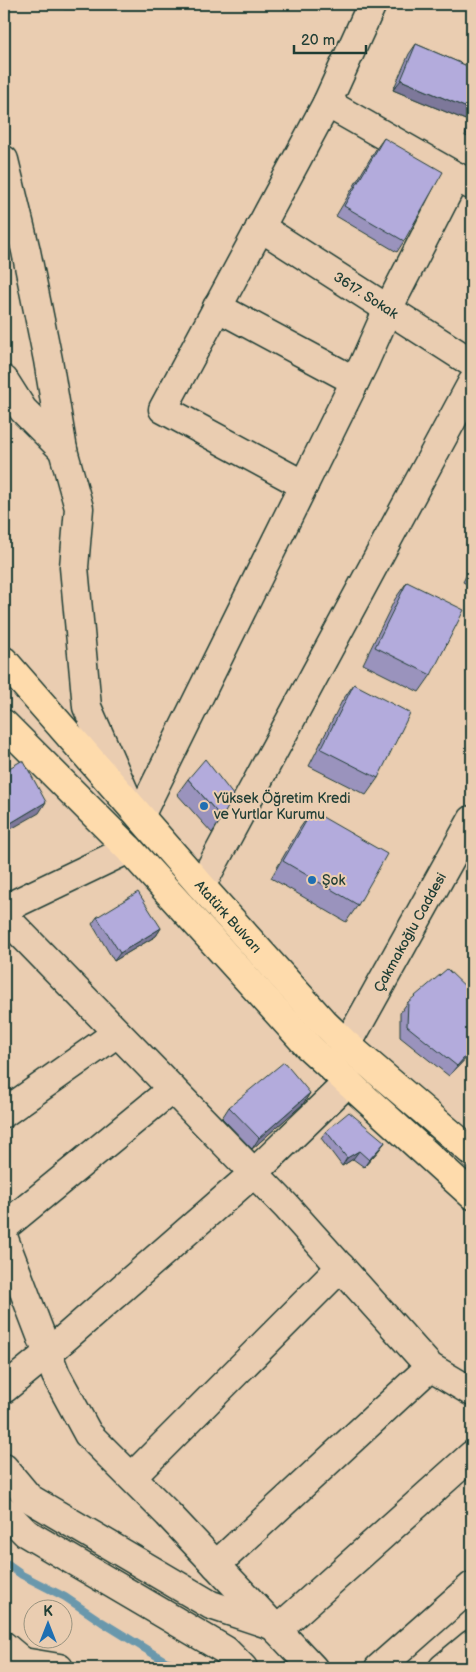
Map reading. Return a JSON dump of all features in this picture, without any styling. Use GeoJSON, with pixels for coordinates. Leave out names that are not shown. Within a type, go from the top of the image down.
{"type":"FeatureCollection","features":[{"type":"Feature","properties":{"kind":"main road","name":"Atatürk Bulvarı"},"geometry":{"type":"LineString","coordinates":[[4,661],[201,886],[324,1022],[347,1045],[472,1152]]}},
{"type":"Feature","properties":{"kind":"main road","name":"Atatürk Bulvarı"},"geometry":{"type":"LineString","coordinates":[[9,737],[129,849],[309,1047],[472,1195]]}},
{"type":"Feature","properties":{"kind":"street"},"geometry":{"type":"LineString","coordinates":[[304,485],[163,409],[327,102],[372,4]]}},
{"type":"Feature","properties":{"kind":"street"},"geometry":{"type":"LineString","coordinates":[[136,811],[304,485],[388,309],[464,181],[327,102]]}},
{"type":"Feature","properties":{"kind":"street"},"geometry":{"type":"LineString","coordinates":[[4,160],[28,260],[48,360],[63,450],[80,508],[74,567],[86,708],[136,811]]}},
{"type":"Feature","properties":{"kind":"street","name":"3617. Sokak"},"geometry":{"type":"LineString","coordinates":[[260,227],[472,363]]}},
{"type":"Feature","properties":{"kind":"street"},"geometry":{"type":"LineString","coordinates":[[217,307],[355,381]]}},
{"type":"Feature","properties":{"kind":"street"},"geometry":{"type":"LineString","coordinates":[[4,380],[23,410],[63,450]]}},
{"type":"Feature","properties":{"kind":"street"},"geometry":{"type":"LineString","coordinates":[[201,886],[472,383]]}},
{"type":"Feature","properties":{"kind":"street","name":"Çakmakoğlu Caddesi"},"geometry":{"type":"LineString","coordinates":[[347,1045],[468,837]]}},
{"type":"Feature","properties":{"kind":"street"},"geometry":{"type":"LineString","coordinates":[[4,909],[129,849]]}},
{"type":"Feature","properties":{"kind":"street"},"geometry":{"type":"LineString","coordinates":[[4,916],[286,1206],[430,1367],[472,1392]]}},
{"type":"Feature","properties":{"kind":"street"},"geometry":{"type":"LineString","coordinates":[[4,1113],[117,1032]]}},
{"type":"Feature","properties":{"kind":"street"},"geometry":{"type":"LineString","coordinates":[[4,1389],[48,1353],[254,1173],[348,1082]]}},
{"type":"Feature","properties":{"kind":"street"},"geometry":{"type":"LineString","coordinates":[[4,1226],[172,1089]]}},
{"type":"Feature","properties":{"kind":"street"},"geometry":{"type":"LineString","coordinates":[[4,1239],[56,1375],[88,1434],[132,1477],[313,1668]]}},
{"type":"Feature","properties":{"kind":"street"},"geometry":{"type":"LineString","coordinates":[[132,1477],[341,1267]]}},
{"type":"Feature","properties":{"kind":"street"},"geometry":{"type":"LineString","coordinates":[[216,1565],[430,1367]]}},
{"type":"Feature","properties":{"kind":"street"},"geometry":{"type":"LineString","coordinates":[[275,1628],[472,1455]]}},
{"type":"Feature","properties":{"kind":"street"},"geometry":{"type":"LineString","coordinates":[[4,1468],[29,1498],[211,1606],[275,1628]]}},
{"type":"Feature","properties":{"kind":"street"},"geometry":{"type":"LineString","coordinates":[[4,1511],[26,1533],[225,1650],[243,1668]]}},
{"type":"Feature","properties":{"kind":"street"},"geometry":{"type":"LineString","coordinates":[[379,1668],[472,1586]]}},
{"type":"Feature","properties":{"kind":"street"},"geometry":{"type":"LineString","coordinates":[[443,1668],[472,1644]]}},
{"type":"Feature","properties":{"kind":"street"},"geometry":{"type":"LineString","coordinates":[[19,1658],[59,1668]]}},
{"type":"Feature","properties":{"kind":"building"},"geometry":{"type":"Polygon","coordinates":[[[416,44],[472,68],[472,110],[401,80],[416,44]]]}},
{"type":"Feature","properties":{"kind":"building"},"geometry":{"type":"Polygon","coordinates":[[[384,138],[443,172],[404,241],[344,206],[384,138]]]}},
{"type":"Feature","properties":{"kind":"building"},"geometry":{"type":"Polygon","coordinates":[[[407,582],[464,610],[431,675],[375,647],[407,582]]]}},
{"type":"Feature","properties":{"kind":"building"},"geometry":{"type":"Polygon","coordinates":[[[354,684],[410,713],[378,778],[321,749],[354,684]]]}},
{"type":"Feature","properties":{"kind":"building"},"geometry":{"type":"Polygon","coordinates":[[[205,759],[234,796],[222,818],[188,779],[205,759]]]}},
{"type":"Feature","properties":{"kind":"building"},"geometry":{"type":"Polygon","coordinates":[[[23,760],[46,802],[4,827],[4,771],[23,760]]]}},
{"type":"Feature","properties":{"kind":"building"},"geometry":{"type":"Polygon","coordinates":[[[312,811],[387,854],[358,905],[283,861],[312,811]]]}},
{"type":"Feature","properties":{"kind":"building"},"geometry":{"type":"Polygon","coordinates":[[[138,892],[161,928],[120,953],[97,917],[138,892]]]}},
{"type":"Feature","properties":{"kind":"building"},"geometry":{"type":"Polygon","coordinates":[[[447,969],[472,993],[472,1049],[457,1066],[407,1026],[408,1002],[447,969]]]}},
{"type":"Feature","properties":{"kind":"building"},"geometry":{"type":"Polygon","coordinates":[[[284,1062],[310,1093],[259,1138],[229,1107],[284,1062]]]}},
{"type":"Feature","properties":{"kind":"building"},"geometry":{"type":"Polygon","coordinates":[[[349,1112],[385,1142],[369,1160],[359,1151],[347,1158],[326,1131],[349,1112]]]}},
{"type":"Feature","properties":{"kind":"waterway"},"geometry":{"type":"LineString","coordinates":[[4,1562],[22,1575],[65,1597],[165,1661],[176,1664],[179,1668]]}},
{"type":"Feature","properties":{"kind":"place","name":"Yüksek Öğretim Kredi ve Yurtlar Kurumu"},"geometry":{"type":"Point","coordinates":[204,806]}},
{"type":"Feature","properties":{"kind":"place","name":"Şok"},"geometry":{"type":"Point","coordinates":[312,880]}}]}
